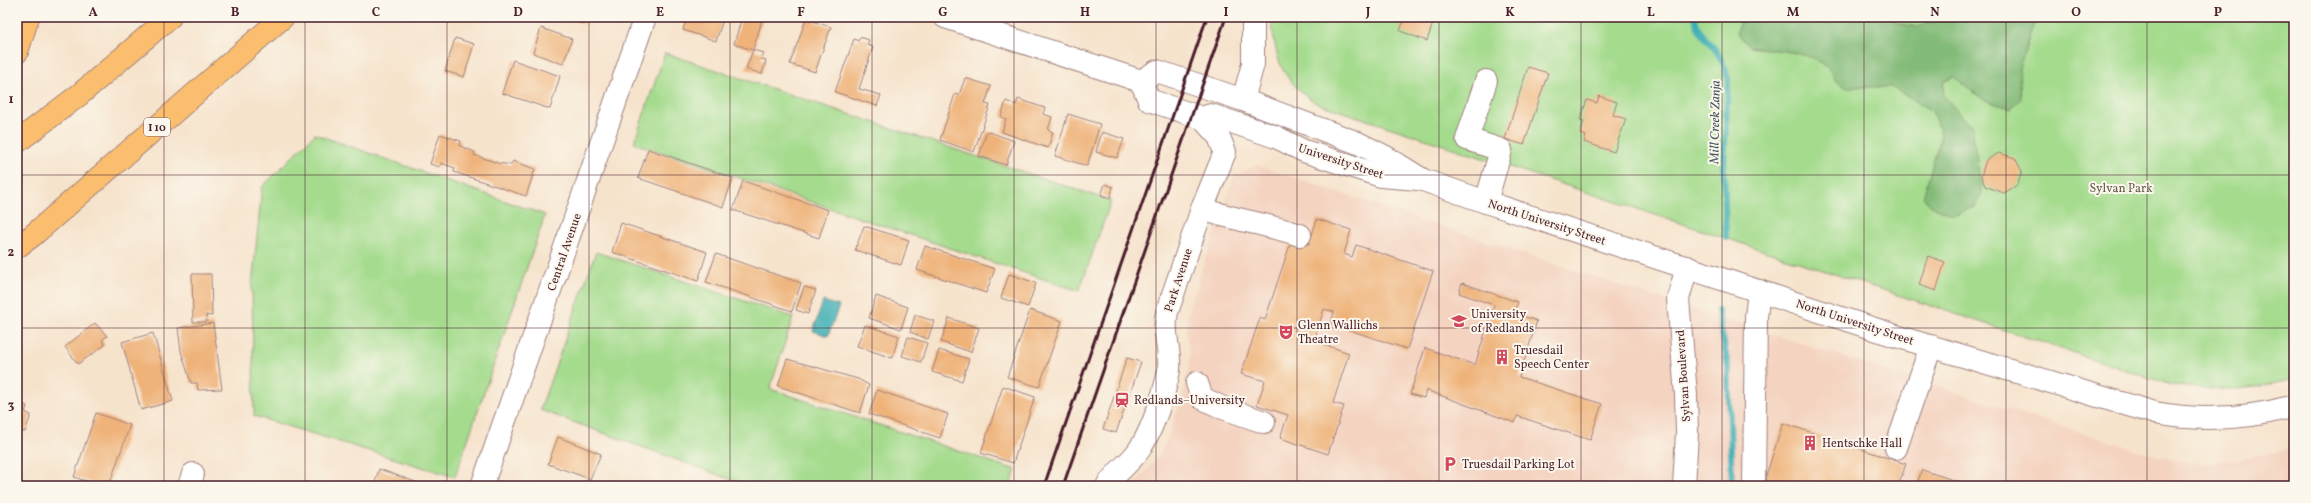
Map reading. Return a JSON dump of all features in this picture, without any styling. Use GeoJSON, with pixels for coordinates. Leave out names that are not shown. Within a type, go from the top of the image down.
{"type":"FeatureCollection","features":[{"type":"Feature","properties":{"kind":"main road"},"geometry":{"type":"LineString","coordinates":[[17,52],[28,17]]}},
{"type":"Feature","properties":{"kind":"main road"},"geometry":{"type":"LineString","coordinates":[[17,142],[79,95],[170,17]]}},
{"type":"Feature","properties":{"kind":"main road","name":"I 10"},"geometry":{"type":"LineString","coordinates":[[24,242],[283,17]]}},
{"type":"Feature","properties":{"kind":"street","name":"Central Avenue"},"geometry":{"type":"LineString","coordinates":[[482,486],[644,17]]}},
{"type":"Feature","properties":{"kind":"street"},"geometry":{"type":"LineString","coordinates":[[945,17],[1141,81]]}},
{"type":"Feature","properties":{"kind":"street"},"geometry":{"type":"LineString","coordinates":[[1243,100],[1253,64],[1253,17]]}},
{"type":"Feature","properties":{"kind":"street","name":"University Street"},"geometry":{"type":"LineString","coordinates":[[1157,71],[1243,100],[1358,143],[1386,157],[1423,180],[1381,176],[1304,151],[1276,137],[1211,116],[1202,118],[1149,100],[1141,81],[1157,71]]}},
{"type":"Feature","properties":{"kind":"street"},"geometry":{"type":"LineString","coordinates":[[1486,81],[1467,139],[1501,150],[1486,202]]}},
{"type":"Feature","properties":{"kind":"street","name":"Park Avenue"},"geometry":{"type":"LineString","coordinates":[[1107,486],[1112,478],[1140,449],[1157,408],[1169,369],[1166,317],[1202,209],[1225,152],[1219,137],[1202,118]]}},
{"type":"Feature","properties":{"kind":"street","name":"North University Street"},"geometry":{"type":"LineString","coordinates":[[1423,180],[1486,202],[1931,346],[2155,414],[2177,417],[2228,419],[2269,413],[2294,406]]}},
{"type":"Feature","properties":{"kind":"street"},"geometry":{"type":"LineString","coordinates":[[1202,209],[1250,223],[1268,224],[1300,235]]}},
{"type":"Feature","properties":{"kind":"street","name":"Sylvan Boulevard"},"geometry":{"type":"LineString","coordinates":[[1684,486],[1687,433],[1686,395],[1678,299],[1687,267]]}},
{"type":"Feature","properties":{"kind":"street"},"geometry":{"type":"LineString","coordinates":[[1754,486],[1756,317],[1759,291]]}},
{"type":"Feature","properties":{"kind":"street"},"geometry":{"type":"LineString","coordinates":[[1896,448],[1931,346]]}},
{"type":"Feature","properties":{"kind":"street"},"geometry":{"type":"LineString","coordinates":[[1197,383],[1202,398],[1223,408],[1264,422]]}},
{"type":"Feature","properties":{"kind":"shaded area","name":"University of Redlands"},"geometry":{"type":"Polygon","coordinates":[[[1257,165],[1642,293],[2159,457],[2202,464],[2241,459],[2294,448],[2294,486],[1132,486],[1156,460],[1165,445],[1183,393],[1189,370],[1190,355],[1186,331],[1188,311],[1234,176],[1257,165]]]}},
{"type":"Feature","properties":{"kind":"green space","name":"Sylvan Park"},"geometry":{"type":"Polygon","coordinates":[[[1271,17],[2294,17],[2294,378],[2262,386],[2233,389],[2171,385],[1316,103],[1294,84],[1282,67],[1275,46],[1271,17]]]}},
{"type":"Feature","properties":{"kind":"green space"},"geometry":{"type":"Polygon","coordinates":[[[1741,17],[1894,17],[1896,23],[1917,27],[1940,17],[2040,17],[2033,26],[2019,68],[2021,98],[2011,109],[1984,100],[1954,77],[1945,81],[1943,95],[1972,127],[1982,194],[1975,207],[1953,215],[1931,206],[1923,197],[1941,135],[1932,111],[1891,87],[1845,87],[1835,80],[1830,70],[1822,63],[1811,57],[1786,51],[1749,47],[1737,32],[1741,17]]]}},
{"type":"Feature","properties":{"kind":"green space"},"geometry":{"type":"Polygon","coordinates":[[[665,53],[1111,201],[1079,291],[634,143],[665,53]]]}},
{"type":"Feature","properties":{"kind":"green space"},"geometry":{"type":"Polygon","coordinates":[[[315,134],[545,215],[455,477],[254,416],[252,286],[262,187],[315,134]]]}},
{"type":"Feature","properties":{"kind":"green space"},"geometry":{"type":"Polygon","coordinates":[[[596,252],[793,317],[770,389],[1016,470],[1010,486],[749,486],[540,410],[596,252]]]}},
{"type":"Feature","properties":{"kind":"water"},"geometry":{"type":"Polygon","coordinates":[[[823,301],[839,306],[828,336],[813,331],[823,301]]]}},
{"type":"Feature","properties":{"kind":"building"},"geometry":{"type":"Polygon","coordinates":[[[568,17],[587,17],[585,24],[568,19],[568,17]]]}},
{"type":"Feature","properties":{"kind":"building"},"geometry":{"type":"Polygon","coordinates":[[[687,17],[724,17],[716,41],[683,30],[687,17]]]}},
{"type":"Feature","properties":{"kind":"building"},"geometry":{"type":"Polygon","coordinates":[[[742,17],[763,17],[753,50],[734,44],[742,17]]]}},
{"type":"Feature","properties":{"kind":"building"},"geometry":{"type":"Polygon","coordinates":[[[1405,17],[1435,17],[1427,41],[1400,31],[1405,17]]]}},
{"type":"Feature","properties":{"kind":"building"},"geometry":{"type":"Polygon","coordinates":[[[806,19],[831,27],[815,72],[790,64],[806,19]]]}},
{"type":"Feature","properties":{"kind":"building"},"geometry":{"type":"Polygon","coordinates":[[[541,28],[572,39],[563,64],[533,53],[541,28]]]}},
{"type":"Feature","properties":{"kind":"building"},"geometry":{"type":"Polygon","coordinates":[[[860,37],[869,40],[867,45],[873,47],[859,89],[881,95],[877,106],[835,92],[854,39],[858,41],[860,37]]]}},
{"type":"Feature","properties":{"kind":"building"},"geometry":{"type":"Polygon","coordinates":[[[455,38],[474,44],[464,77],[445,71],[455,38]]]}},
{"type":"Feature","properties":{"kind":"building"},"geometry":{"type":"Polygon","coordinates":[[[753,50],[764,53],[761,59],[766,60],[762,74],[746,69],[753,50]]]}},
{"type":"Feature","properties":{"kind":"building"},"geometry":{"type":"Polygon","coordinates":[[[513,60],[560,76],[550,109],[502,93],[513,60]]]}},
{"type":"Feature","properties":{"kind":"building"},"geometry":{"type":"Polygon","coordinates":[[[1528,67],[1548,73],[1524,145],[1505,139],[1528,67]]]}},
{"type":"Feature","properties":{"kind":"building"},"geometry":{"type":"Polygon","coordinates":[[[965,78],[991,86],[985,104],[990,105],[974,152],[940,140],[955,94],[959,95],[965,78]]]}},
{"type":"Feature","properties":{"kind":"building"},"geometry":{"type":"Polygon","coordinates":[[[1599,96],[1617,102],[1613,115],[1626,119],[1614,152],[1584,142],[1586,136],[1580,134],[1584,121],[1580,120],[1587,100],[1597,103],[1599,96]]]}},
{"type":"Feature","properties":{"kind":"building"},"geometry":{"type":"Polygon","coordinates":[[[1018,99],[1045,108],[1043,114],[1052,117],[1048,130],[1053,132],[1048,148],[1002,132],[1006,119],[1001,117],[1006,101],[1016,105],[1018,99]]]}},
{"type":"Feature","properties":{"kind":"building"},"geometry":{"type":"Polygon","coordinates":[[[1068,114],[1100,124],[1087,166],[1055,156],[1068,114]]]}},
{"type":"Feature","properties":{"kind":"building"},"geometry":{"type":"Polygon","coordinates":[[[987,131],[1014,141],[1006,165],[979,156],[987,131]]]}},
{"type":"Feature","properties":{"kind":"building"},"geometry":{"type":"Polygon","coordinates":[[[1102,132],[1124,139],[1117,158],[1096,152],[1102,132]]]}},
{"type":"Feature","properties":{"kind":"building"},"geometry":{"type":"Polygon","coordinates":[[[440,134],[461,141],[460,146],[475,152],[474,155],[498,163],[511,165],[513,161],[535,169],[526,196],[454,172],[455,168],[441,163],[440,167],[430,164],[440,134]]]}},
{"type":"Feature","properties":{"kind":"building"},"geometry":{"type":"Polygon","coordinates":[[[648,149],[733,178],[723,207],[638,178],[648,149]]]}},
{"type":"Feature","properties":{"kind":"building"},"geometry":{"type":"Polygon","coordinates":[[[1999,153],[2015,158],[2022,171],[2017,185],[2004,193],[1985,186],[1981,176],[1986,160],[1999,153]]]}},
{"type":"Feature","properties":{"kind":"building"},"geometry":{"type":"Polygon","coordinates":[[[743,181],[828,210],[819,238],[733,210],[743,181]]]}},
{"type":"Feature","properties":{"kind":"building"},"geometry":{"type":"Polygon","coordinates":[[[1105,184],[1113,187],[1110,198],[1101,195],[1105,184]]]}},
{"type":"Feature","properties":{"kind":"building","name":"Glenn Wallichs Theatre"},"geometry":{"type":"Polygon","coordinates":[[[1317,219],[1351,230],[1344,254],[1352,257],[1356,245],[1433,271],[1407,349],[1331,324],[1334,312],[1324,309],[1314,341],[1349,353],[1333,403],[1344,406],[1328,454],[1280,438],[1288,415],[1257,405],[1265,381],[1241,374],[1260,318],[1265,320],[1292,238],[1309,244],[1317,219]]]}},
{"type":"Feature","properties":{"kind":"building"},"geometry":{"type":"Polygon","coordinates":[[[621,223],[707,252],[698,281],[612,252],[621,223]]]}},
{"type":"Feature","properties":{"kind":"building"},"geometry":{"type":"Polygon","coordinates":[[[864,226],[909,240],[901,265],[855,250],[864,226]]]}},
{"type":"Feature","properties":{"kind":"building"},"geometry":{"type":"Polygon","coordinates":[[[925,246],[995,269],[986,293],[917,270],[925,246]]]}},
{"type":"Feature","properties":{"kind":"building"},"geometry":{"type":"Polygon","coordinates":[[[716,254],[801,283],[792,311],[706,282],[716,254]]]}},
{"type":"Feature","properties":{"kind":"building"},"geometry":{"type":"Polygon","coordinates":[[[1928,256],[1945,262],[1936,291],[1919,285],[1928,256]]]}},
{"type":"Feature","properties":{"kind":"building"},"geometry":{"type":"Polygon","coordinates":[[[192,274],[211,274],[212,316],[206,315],[207,322],[193,322],[192,274]]]}},
{"type":"Feature","properties":{"kind":"building"},"geometry":{"type":"Polygon","coordinates":[[[1009,274],[1036,283],[1028,307],[1001,298],[1009,274]]]}},
{"type":"Feature","properties":{"kind":"building","name":"Truesdail Speech Center"},"geometry":{"type":"Polygon","coordinates":[[[1462,283],[1518,302],[1514,313],[1537,321],[1519,377],[1602,404],[1590,440],[1517,416],[1515,423],[1426,390],[1424,398],[1410,394],[1425,348],[1475,365],[1494,305],[1459,293],[1462,283]]]}},
{"type":"Feature","properties":{"kind":"building"},"geometry":{"type":"Polygon","coordinates":[[[804,287],[816,290],[808,314],[796,310],[804,287]]]}},
{"type":"Feature","properties":{"kind":"building"},"geometry":{"type":"Polygon","coordinates":[[[876,296],[908,307],[901,329],[869,318],[876,296]]]}},
{"type":"Feature","properties":{"kind":"building"},"geometry":{"type":"Polygon","coordinates":[[[1030,310],[1062,321],[1039,387],[1007,377],[1030,310]]]}},
{"type":"Feature","properties":{"kind":"building"},"geometry":{"type":"Polygon","coordinates":[[[915,315],[934,321],[928,339],[910,332],[915,315]]]}},
{"type":"Feature","properties":{"kind":"building"},"geometry":{"type":"Polygon","coordinates":[[[949,318],[979,328],[971,352],[941,342],[949,318]]]}},
{"type":"Feature","properties":{"kind":"building"},"geometry":{"type":"Polygon","coordinates":[[[95,323],[107,336],[102,340],[105,345],[78,364],[65,347],[95,323]]]}},
{"type":"Feature","properties":{"kind":"building"},"geometry":{"type":"Polygon","coordinates":[[[213,323],[222,389],[198,390],[197,383],[191,383],[181,351],[178,328],[213,323]]]}},
{"type":"Feature","properties":{"kind":"building"},"geometry":{"type":"Polygon","coordinates":[[[865,325],[899,336],[892,358],[857,346],[865,325]]]}},
{"type":"Feature","properties":{"kind":"building"},"geometry":{"type":"Polygon","coordinates":[[[153,333],[173,401],[141,410],[122,342],[153,333]]]}},
{"type":"Feature","properties":{"kind":"building"},"geometry":{"type":"Polygon","coordinates":[[[908,337],[927,343],[921,362],[902,356],[908,337]]]}},
{"type":"Feature","properties":{"kind":"building"},"geometry":{"type":"Polygon","coordinates":[[[939,350],[969,359],[962,381],[932,372],[939,350]]]}},
{"type":"Feature","properties":{"kind":"building"},"geometry":{"type":"Polygon","coordinates":[[[1127,358],[1141,362],[1116,433],[1103,429],[1127,358]]]}},
{"type":"Feature","properties":{"kind":"building"},"geometry":{"type":"Polygon","coordinates":[[[787,359],[858,379],[869,385],[860,413],[778,386],[787,359]]]}},
{"type":"Feature","properties":{"kind":"building"},"geometry":{"type":"Polygon","coordinates":[[[1003,386],[1035,397],[1013,463],[981,453],[1003,386]]]}},
{"type":"Feature","properties":{"kind":"building"},"geometry":{"type":"Polygon","coordinates":[[[877,390],[948,414],[940,438],[869,414],[877,390]]]}},
{"type":"Feature","properties":{"kind":"building"},"geometry":{"type":"Polygon","coordinates":[[[17,402],[27,406],[25,412],[31,415],[25,432],[17,430],[17,402]]]}},
{"type":"Feature","properties":{"kind":"building"},"geometry":{"type":"Polygon","coordinates":[[[96,413],[130,425],[109,486],[101,486],[74,477],[96,413]]]}},
{"type":"Feature","properties":{"kind":"building","name":"Hentschke Hall"},"geometry":{"type":"Polygon","coordinates":[[[1783,423],[1906,464],[1898,486],[1776,486],[1764,482],[1783,423]]]}},
{"type":"Feature","properties":{"kind":"building"},"geometry":{"type":"Polygon","coordinates":[[[558,437],[601,454],[590,479],[548,464],[558,437]]]}},
{"type":"Feature","properties":{"kind":"building"},"geometry":{"type":"Polygon","coordinates":[[[379,469],[427,486],[374,486],[379,469]]]}},
{"type":"Feature","properties":{"kind":"building"},"geometry":{"type":"Polygon","coordinates":[[[1922,470],[1972,486],[1916,486],[1922,470]]]}},
{"type":"Feature","properties":{"kind":"building"},"geometry":{"type":"Polygon","coordinates":[[[719,482],[729,486],[718,486],[719,482]]]}},
{"type":"Feature","properties":{"kind":"building"},"geometry":{"type":"Polygon","coordinates":[[[1141,483],[1149,486],[1140,486],[1141,483]]]}},
{"type":"Feature","properties":{"kind":"waterway","name":"Mill Creek Zanja"},"geometry":{"type":"LineString","coordinates":[[1695,17],[1700,31],[1720,57],[1728,79],[1724,168],[1726,237]]}},
{"type":"Feature","properties":{"kind":"waterway","name":"Mill Creek Zanja"},"geometry":{"type":"LineString","coordinates":[[1718,311],[1728,366],[1732,486]]}},
{"type":"Feature","properties":{"kind":"railway"},"geometry":{"type":"LineString","coordinates":[[1044,486],[1207,17]]}},
{"type":"Feature","properties":{"kind":"railway"},"geometry":{"type":"LineString","coordinates":[[1063,486],[1226,17]]}},
{"type":"Feature","properties":{"kind":"place","name":"University of Redlands"},"geometry":{"type":"Point","coordinates":[1459,321]}},
{"type":"Feature","properties":{"kind":"place","name":"Glenn Wallichs Theatre"},"geometry":{"type":"Point","coordinates":[1286,332]}},
{"type":"Feature","properties":{"kind":"place","name":"Truesdail Speech Center"},"geometry":{"type":"Point","coordinates":[1502,357]}},
{"type":"Feature","properties":{"kind":"place","name":"Redlands–University"},"geometry":{"type":"Point","coordinates":[1122,400]}},
{"type":"Feature","properties":{"kind":"place","name":"Hentschke Hall"},"geometry":{"type":"Point","coordinates":[1810,443]}},
{"type":"Feature","properties":{"kind":"place","name":"Truesdail Parking Lot"},"geometry":{"type":"Point","coordinates":[1450,464]}}]}
